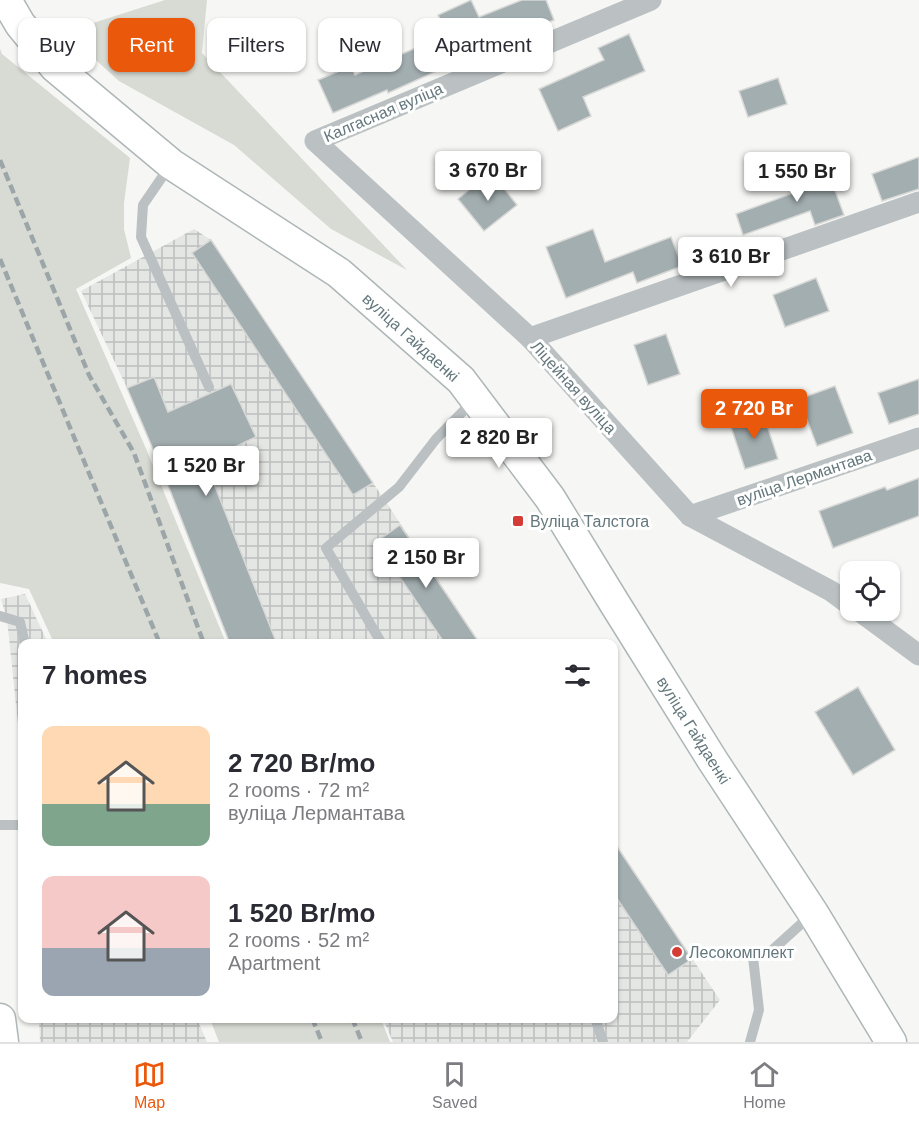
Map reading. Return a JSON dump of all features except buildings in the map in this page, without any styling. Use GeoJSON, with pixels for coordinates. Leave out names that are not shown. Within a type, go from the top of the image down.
{"type":"FeatureCollection","features":[{"type":"Feature","properties":{"kind":"street","name":"вуліца Гайдаенкі"},"geometry":{"type":"LineString","coordinates":[[6,0],[20,24],[55,67],[171,164],[339,273],[461,380],[550,498],[713,761],[813,913],[891,1042]]}},
{"type":"Feature","properties":{"kind":"street","name":"Калгасная вуліца"},"geometry":{"type":"LineString","coordinates":[[315,141],[651,0]]}},
{"type":"Feature","properties":{"kind":"street","name":"Ліцейная вуліца"},"geometry":{"type":"LineString","coordinates":[[315,141],[530,338],[690,516],[840,598]]}},
{"type":"Feature","properties":{"kind":"street"},"geometry":{"type":"LineString","coordinates":[[530,338],[919,202]]}},
{"type":"Feature","properties":{"kind":"street","name":"вуліца Лермантава"},"geometry":{"type":"LineString","coordinates":[[690,516],[919,438]]}},
{"type":"Feature","properties":{"kind":"street"},"geometry":{"type":"LineString","coordinates":[[873,621],[919,655]]}},
{"type":"Feature","properties":{"kind":"street"},"geometry":{"type":"LineString","coordinates":[[0,1019],[3,1042]]}},
{"type":"Feature","properties":{"kind":"lane"},"geometry":{"type":"LineString","coordinates":[[171,164],[143,205],[141,237],[209,387]]}},
{"type":"Feature","properties":{"kind":"lane"},"geometry":{"type":"LineString","coordinates":[[379,639],[326,548],[399,487],[436,439],[475,399]]}},
{"type":"Feature","properties":{"kind":"lane"},"geometry":{"type":"LineString","coordinates":[[0,616],[20,622],[24,639]]}},
{"type":"Feature","properties":{"kind":"lane"},"geometry":{"type":"LineString","coordinates":[[0,825],[18,825]]}},
{"type":"Feature","properties":{"kind":"lane"},"geometry":{"type":"LineString","coordinates":[[750,1042],[759,1010],[753,957],[769,953],[813,913]]}},
{"type":"Feature","properties":{"kind":"lane"},"geometry":{"type":"LineString","coordinates":[[597,1023],[603,1042]]}},
{"type":"Feature","properties":{"kind":"shaded area"},"geometry":{"type":"Polygon","coordinates":[[[165,0],[207,0],[202,53],[207,58],[207,72],[220,72],[407,270],[331,229],[234,145],[119,81],[109,72],[195,72],[195,18],[109,18],[165,0]]]}},
{"type":"Feature","properties":{"kind":"shaded area"},"geometry":{"type":"Polygon","coordinates":[[[108,18],[108,71],[96,60],[96,22],[108,18]]]}},
{"type":"Feature","properties":{"kind":"shaded area"},"geometry":{"type":"Polygon","coordinates":[[[0,49],[2,54],[18,67],[18,72],[24,72],[130,158],[124,203],[124,229],[131,258],[76,289],[147,451],[224,639],[52,639],[29,589],[0,583],[0,49]]]}},
{"type":"Feature","properties":{"kind":"shaded area"},"geometry":{"type":"Polygon","coordinates":[[[194,229],[211,240],[477,639],[228,639],[166,480],[127,388],[81,291],[194,229]]]}},
{"type":"Feature","properties":{"kind":"shaded area"},"geometry":{"type":"Polygon","coordinates":[[[25,594],[46,639],[18,639],[18,724],[7,619],[1,599],[25,594]]]}},
{"type":"Feature","properties":{"kind":"shaded area"},"geometry":{"type":"Polygon","coordinates":[[[618,848],[720,1000],[687,1042],[393,1042],[385,1023],[618,1023],[618,848]]]}},
{"type":"Feature","properties":{"kind":"shaded area"},"geometry":{"type":"Polygon","coordinates":[[[39,1023],[199,1023],[207,1042],[40,1042],[39,1023]]]}},
{"type":"Feature","properties":{"kind":"shaded area"},"geometry":{"type":"Polygon","coordinates":[[[212,1023],[383,1023],[390,1042],[219,1042],[212,1023]]]}},
{"type":"Feature","properties":{"kind":"railway"},"geometry":{"type":"LineString","coordinates":[[0,160],[89,375],[134,453],[202,639]]}},
{"type":"Feature","properties":{"kind":"railway"},"geometry":{"type":"LineString","coordinates":[[0,259],[158,639]]}},
{"type":"Feature","properties":{"kind":"railway"},"geometry":{"type":"LineString","coordinates":[[314,1023],[322,1042]]}},
{"type":"Feature","properties":{"kind":"railway"},"geometry":{"type":"LineString","coordinates":[[354,1023],[362,1042]]}},
{"type":"Feature","properties":{"kind":"place","name":"Вуліца Талстога"},"geometry":{"type":"Point","coordinates":[518,521]}},
{"type":"Feature","properties":{"kind":"place","name":"Лесокомплект"},"geometry":{"type":"Point","coordinates":[677,952]}}]}
